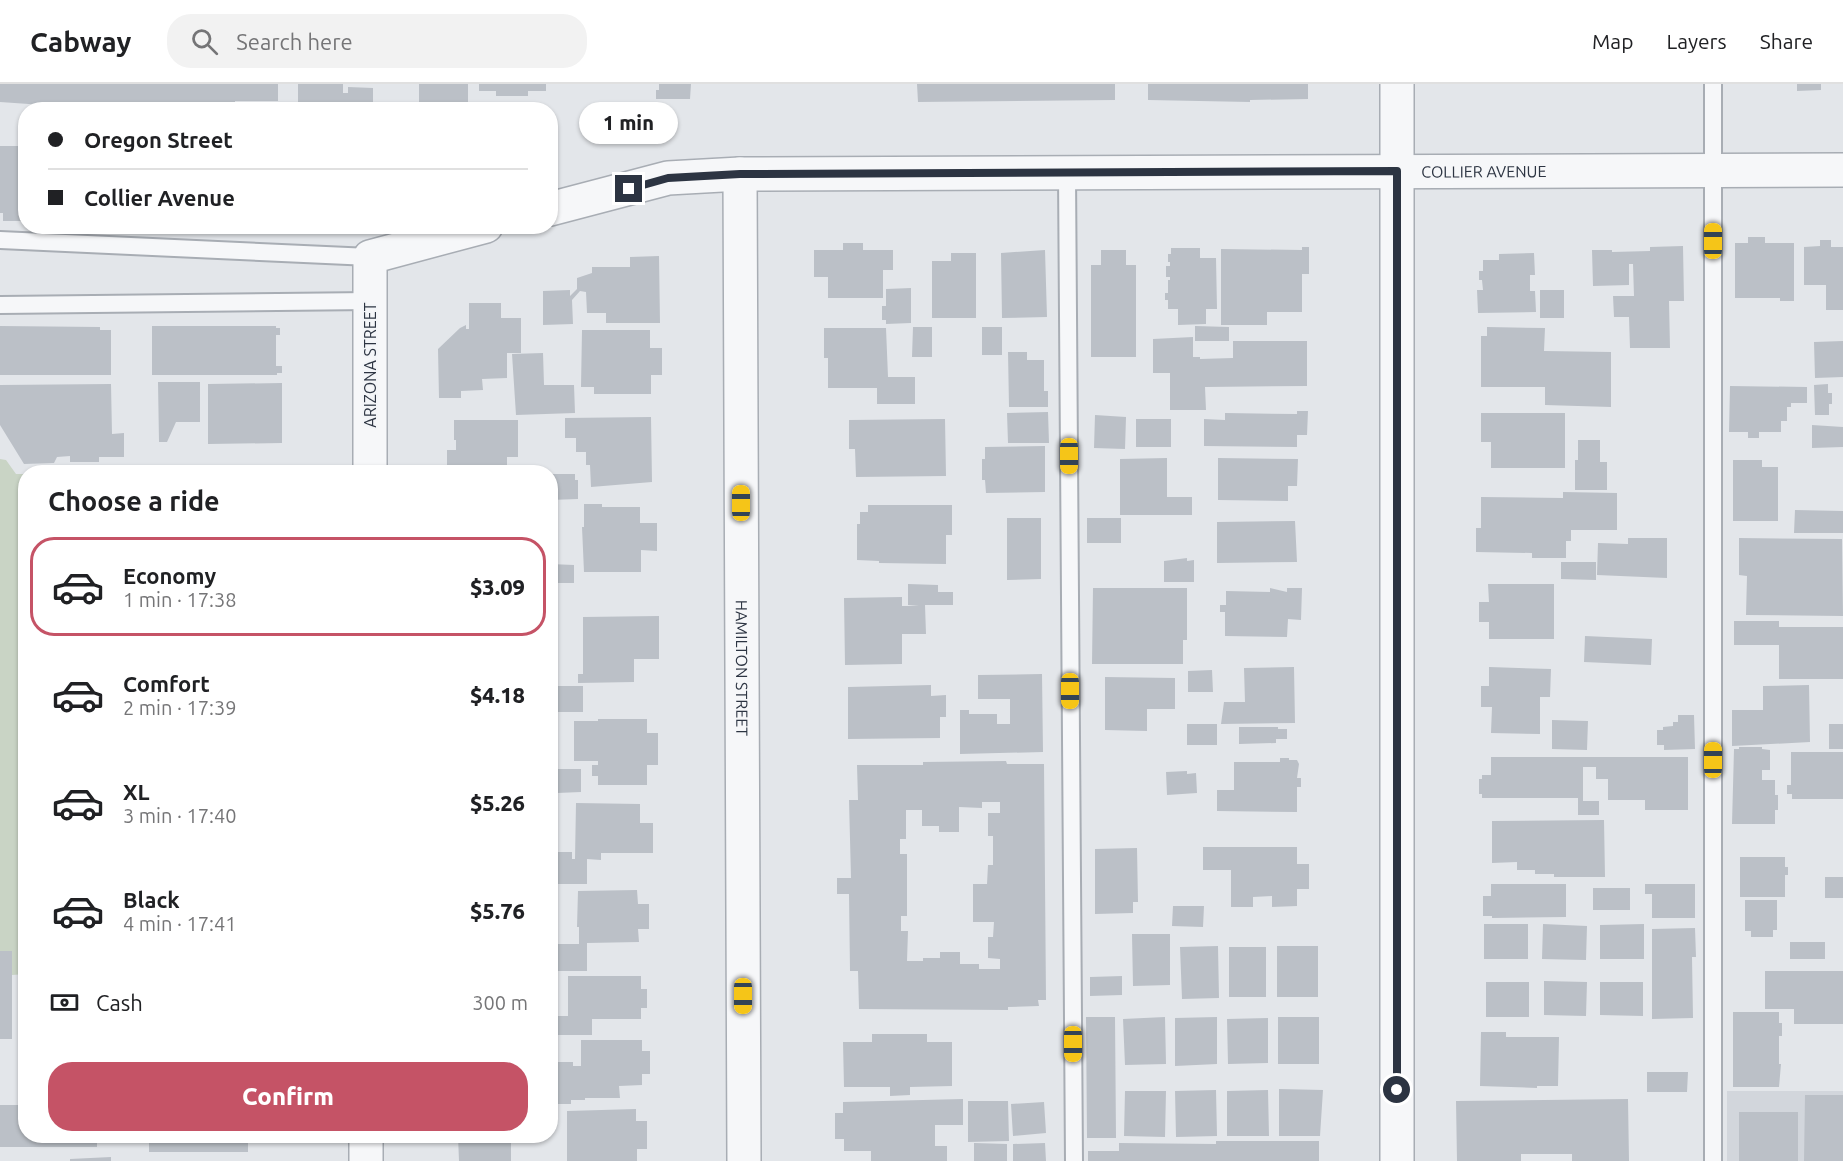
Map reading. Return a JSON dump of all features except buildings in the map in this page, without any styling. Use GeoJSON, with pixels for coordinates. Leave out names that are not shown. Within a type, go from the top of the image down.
{"type":"FeatureCollection","features":[{"type":"Feature","properties":{"kind":"street"},"geometry":{"type":"LineString","coordinates":[[1397,84],[1397,1161]]}},
{"type":"Feature","properties":{"kind":"street","name":"COLLIER AVENUE"},"geometry":{"type":"LineString","coordinates":[[558,207],[668,178],[740,174],[1843,170]]}},
{"type":"Feature","properties":{"kind":"street","name":"HAMILTON STREET"},"geometry":{"type":"LineString","coordinates":[[740,174],[744,1161]]}},
{"type":"Feature","properties":{"kind":"street"},"geometry":{"type":"LineString","coordinates":[[370,257],[456,234]]}},
{"type":"Feature","properties":{"kind":"street","name":"ARIZONA STREET"},"geometry":{"type":"LineString","coordinates":[[370,257],[370,465]]}},
{"type":"Feature","properties":{"kind":"street"},"geometry":{"type":"LineString","coordinates":[[366,1143],[366,1161]]}},
{"type":"Feature","properties":{"kind":"lane"},"geometry":{"type":"LineString","coordinates":[[1713,84],[1713,1161]]}},
{"type":"Feature","properties":{"kind":"lane"},"geometry":{"type":"LineString","coordinates":[[1067,174],[1074,1161]]}},
{"type":"Feature","properties":{"kind":"lane"},"geometry":{"type":"LineString","coordinates":[[0,240],[370,257]]}},
{"type":"Feature","properties":{"kind":"lane"},"geometry":{"type":"LineString","coordinates":[[0,305],[371,302]]}},
{"type":"Feature","properties":{"kind":"shaded area"},"geometry":{"type":"Polygon","coordinates":[[[1727,1091],[1843,1091],[1843,1161],[1727,1161],[1727,1091]]]}},
{"type":"Feature","properties":{"kind":"green space"},"geometry":{"type":"Polygon","coordinates":[[[0,459],[6,460],[18,474],[18,975],[12,975],[12,951],[0,951],[0,459]]]}},
{"type":"Feature","properties":{"kind":"route"},"geometry":{"type":"LineString","coordinates":[[629,189],[668,178],[740,174],[1397,171],[1397,1090]]}}]}
